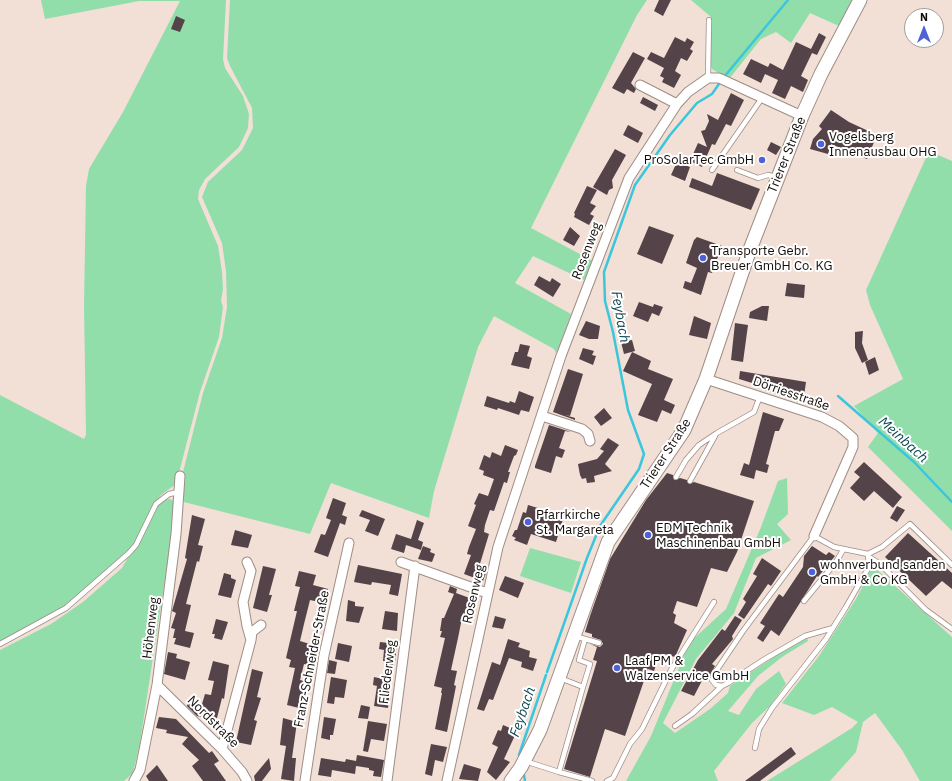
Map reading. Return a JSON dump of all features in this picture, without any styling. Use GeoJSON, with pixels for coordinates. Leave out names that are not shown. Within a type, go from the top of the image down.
{"type":"FeatureCollection","features":[{"type":"Feature","properties":{"kind":"main road","name":"Trierer Straße"},"geometry":{"type":"LineString","coordinates":[[511,781],[521,767],[540,730],[558,678],[580,636],[608,542],[684,430],[706,379],[748,252],[802,116],[821,74],[860,0]]}},
{"type":"Feature","properties":{"kind":"street"},"geometry":{"type":"LineString","coordinates":[[708,78],[719,78],[802,116]]}},
{"type":"Feature","properties":{"kind":"street","name":"Rosenweg"},"geometry":{"type":"LineString","coordinates":[[447,781],[498,546],[561,356],[629,178],[677,104],[688,92],[708,78]]}},
{"type":"Feature","properties":{"kind":"street"},"geometry":{"type":"LineString","coordinates":[[640,85],[677,104]]}},
{"type":"Feature","properties":{"kind":"street","name":"Dörriesstraße"},"geometry":{"type":"LineString","coordinates":[[706,379],[822,417],[839,426],[853,438],[853,447],[814,536]]}},
{"type":"Feature","properties":{"kind":"street"},"geometry":{"type":"LineString","coordinates":[[542,416],[582,429],[588,434],[590,441]]}},
{"type":"Feature","properties":{"kind":"street","name":"Höhenweg"},"geometry":{"type":"LineString","coordinates":[[134,781],[140,770],[157,685],[176,534],[180,476]]}},
{"type":"Feature","properties":{"kind":"street","name":"Franz-Schneider-Straße"},"geometry":{"type":"LineString","coordinates":[[305,781],[324,655],[349,543]]}},
{"type":"Feature","properties":{"kind":"street"},"geometry":{"type":"LineString","coordinates":[[247,562],[251,571],[243,602],[251,640]]}},
{"type":"Feature","properties":{"kind":"street"},"geometry":{"type":"LineString","coordinates":[[401,562],[487,593]]}},
{"type":"Feature","properties":{"kind":"street","name":"Fliederweg"},"geometry":{"type":"LineString","coordinates":[[387,781],[415,566]]}},
{"type":"Feature","properties":{"kind":"street"},"geometry":{"type":"LineString","coordinates":[[222,749],[252,632],[261,625]]}},
{"type":"Feature","properties":{"kind":"street","name":"Nordstraße"},"geometry":{"type":"LineString","coordinates":[[157,685],[222,749],[242,772],[247,781]]}},
{"type":"Feature","properties":{"kind":"lane"},"geometry":{"type":"LineString","coordinates":[[708,78],[709,20]]}},
{"type":"Feature","properties":{"kind":"lane"},"geometry":{"type":"LineString","coordinates":[[712,170],[762,98]]}},
{"type":"Feature","properties":{"kind":"lane"},"geometry":{"type":"LineString","coordinates":[[737,170],[758,178],[768,175],[778,178]]}},
{"type":"Feature","properties":{"kind":"lane"},"geometry":{"type":"LineString","coordinates":[[676,476],[686,460],[695,450],[717,432],[754,412],[760,396]]}},
{"type":"Feature","properties":{"kind":"lane"},"geometry":{"type":"LineString","coordinates":[[690,481],[717,432]]}},
{"type":"Feature","properties":{"kind":"lane"},"geometry":{"type":"LineString","coordinates":[[0,644],[66,608],[129,553],[136,545],[156,504],[169,494],[179,492]]}},
{"type":"Feature","properties":{"kind":"lane"},"geometry":{"type":"LineString","coordinates":[[869,556],[910,524],[952,565]]}},
{"type":"Feature","properties":{"kind":"lane"},"geometry":{"type":"LineString","coordinates":[[722,686],[713,683],[712,680],[714,674],[743,631],[814,536],[834,547],[869,556],[880,564],[926,610],[952,629]]}},
{"type":"Feature","properties":{"kind":"lane"},"geometry":{"type":"LineString","coordinates":[[804,601],[836,562],[843,550]]}},
{"type":"Feature","properties":{"kind":"lane"},"geometry":{"type":"LineString","coordinates":[[754,748],[759,729],[772,708],[833,628],[868,567],[869,556]]}},
{"type":"Feature","properties":{"kind":"lane"},"geometry":{"type":"LineString","coordinates":[[607,781],[613,778],[630,744],[642,729],[671,670],[714,602]]}},
{"type":"Feature","properties":{"kind":"lane"},"geometry":{"type":"LineString","coordinates":[[675,726],[692,714],[722,686],[805,636],[833,628]]}},
{"type":"Feature","properties":{"kind":"lane"},"geometry":{"type":"LineString","coordinates":[[559,772],[590,664],[579,660],[580,636],[598,642]]}},
{"type":"Feature","properties":{"kind":"lane"},"geometry":{"type":"LineString","coordinates":[[558,678],[583,687]]}},
{"type":"Feature","properties":{"kind":"lane"},"geometry":{"type":"LineString","coordinates":[[531,763],[592,781]]}},
{"type":"Feature","properties":{"kind":"green space"},"geometry":{"type":"Polygon","coordinates":[[[41,0],[226,0],[223,59],[225,68],[243,96],[249,114],[248,128],[239,147],[205,179],[199,190],[198,199],[218,246],[222,272],[223,289],[221,301],[223,307],[219,337],[200,392],[176,484],[161,495],[155,503],[134,544],[128,552],[66,607],[0,641],[0,395],[84,439],[86,435],[84,305],[86,186],[89,169],[123,112],[180,1],[139,1],[45,19],[41,0]]]}},
{"type":"Feature","properties":{"kind":"green space"},"geometry":{"type":"Polygon","coordinates":[[[230,0],[647,0],[637,15],[531,228],[593,261],[584,280],[533,256],[515,283],[571,314],[559,347],[556,353],[554,349],[494,316],[478,347],[434,491],[429,518],[331,483],[310,534],[184,502],[182,476],[203,393],[222,338],[227,307],[226,271],[222,243],[202,197],[208,182],[242,150],[253,128],[252,108],[227,58],[230,0]]]}},
{"type":"Feature","properties":{"kind":"green space"},"geometry":{"type":"Polygon","coordinates":[[[691,0],[852,0],[839,26],[810,13],[791,43],[776,32],[761,39],[729,79],[712,69],[710,64],[711,17],[691,0]]]}},
{"type":"Feature","properties":{"kind":"green space"},"geometry":{"type":"Polygon","coordinates":[[[929,151],[952,161],[952,531],[868,447],[878,433],[854,406],[903,379],[870,305],[866,290],[929,151]]]}},
{"type":"Feature","properties":{"kind":"green space"},"geometry":{"type":"Polygon","coordinates":[[[787,478],[788,514],[777,524],[791,540],[756,558],[734,613],[696,659],[663,723],[675,733],[710,709],[728,693],[730,686],[777,655],[807,638],[808,641],[782,657],[758,676],[728,711],[739,715],[756,689],[779,671],[786,684],[770,706],[752,723],[714,771],[718,781],[626,781],[651,736],[689,643],[726,609],[761,527],[778,481],[787,478]]]}},
{"type":"Feature","properties":{"kind":"green space"},"geometry":{"type":"Polygon","coordinates":[[[170,499],[175,502],[171,539],[140,743],[133,773],[124,781],[0,781],[0,650],[51,624],[83,602],[122,568],[158,504],[164,500],[170,499]]]}},
{"type":"Feature","properties":{"kind":"green space"},"geometry":{"type":"Polygon","coordinates":[[[530,548],[581,562],[571,593],[520,576],[530,548]]]}},
{"type":"Feature","properties":{"kind":"green space"},"geometry":{"type":"Polygon","coordinates":[[[873,566],[952,637],[952,781],[920,781],[902,750],[875,713],[863,722],[856,752],[830,781],[767,781],[852,728],[858,722],[832,707],[814,715],[782,703],[819,656],[856,599],[873,566]]]}},
{"type":"Feature","properties":{"kind":"building"},"geometry":{"type":"Polygon","coordinates":[[[659,0],[671,0],[663,16],[654,11],[659,0]]]}},
{"type":"Feature","properties":{"kind":"building"},"geometry":{"type":"Polygon","coordinates":[[[176,16],[185,20],[180,32],[171,29],[176,16]]]}},
{"type":"Feature","properties":{"kind":"building"},"geometry":{"type":"Polygon","coordinates":[[[819,33],[826,37],[817,55],[812,53],[801,76],[808,80],[803,92],[791,86],[785,99],[772,93],[778,80],[765,74],[761,83],[743,74],[751,59],[768,67],[770,63],[783,70],[796,42],[811,49],[819,33]]]}},
{"type":"Feature","properties":{"kind":"building"},"geometry":{"type":"Polygon","coordinates":[[[675,37],[685,42],[687,38],[694,42],[690,49],[693,51],[687,61],[681,58],[675,71],[681,75],[674,88],[662,82],[664,78],[660,76],[664,68],[647,59],[651,52],[664,58],[675,37]]]}},
{"type":"Feature","properties":{"kind":"building"},"geometry":{"type":"Polygon","coordinates":[[[633,52],[645,58],[631,83],[636,89],[634,93],[627,89],[624,94],[612,88],[633,52]]]}},
{"type":"Feature","properties":{"kind":"building"},"geometry":{"type":"Polygon","coordinates":[[[731,93],[744,100],[731,126],[726,124],[715,145],[712,144],[702,167],[690,161],[698,143],[707,147],[701,131],[705,130],[709,121],[707,114],[718,120],[731,93]]]}},
{"type":"Feature","properties":{"kind":"building"},"geometry":{"type":"Polygon","coordinates":[[[643,97],[658,105],[655,111],[640,103],[643,97]]]}},
{"type":"Feature","properties":{"kind":"building"},"geometry":{"type":"Polygon","coordinates":[[[831,110],[849,122],[877,135],[867,159],[831,144],[828,154],[810,149],[813,139],[822,129],[819,126],[831,110]]]}},
{"type":"Feature","properties":{"kind":"building"},"geometry":{"type":"Polygon","coordinates":[[[628,125],[643,133],[638,143],[623,135],[628,125]]]}},
{"type":"Feature","properties":{"kind":"building"},"geometry":{"type":"Polygon","coordinates":[[[771,142],[781,147],[776,155],[767,150],[771,142]]]}},
{"type":"Feature","properties":{"kind":"building"},"geometry":{"type":"Polygon","coordinates":[[[615,149],[626,155],[612,180],[613,188],[609,190],[607,195],[593,187],[615,149]]]}},
{"type":"Feature","properties":{"kind":"building"},"geometry":{"type":"Polygon","coordinates":[[[677,162],[690,167],[685,181],[671,175],[677,162]]]}},
{"type":"Feature","properties":{"kind":"building"},"geometry":{"type":"Polygon","coordinates":[[[717,173],[760,189],[751,210],[689,187],[692,178],[712,186],[717,173]]]}},
{"type":"Feature","properties":{"kind":"building"},"geometry":{"type":"Polygon","coordinates":[[[587,186],[597,190],[590,203],[596,206],[590,214],[594,216],[589,225],[574,217],[574,213],[587,186]]]}},
{"type":"Feature","properties":{"kind":"building"},"geometry":{"type":"Polygon","coordinates":[[[649,226],[674,235],[662,264],[637,254],[649,226]]]}},
{"type":"Feature","properties":{"kind":"building"},"geometry":{"type":"Polygon","coordinates":[[[570,227],[580,236],[574,246],[563,240],[570,227]]]}},
{"type":"Feature","properties":{"kind":"building"},"geometry":{"type":"Polygon","coordinates":[[[697,237],[722,246],[712,273],[708,272],[701,295],[683,288],[685,281],[691,283],[697,268],[686,263],[694,240],[697,237]]]}},
{"type":"Feature","properties":{"kind":"building"},"geometry":{"type":"Polygon","coordinates":[[[539,276],[550,282],[552,278],[561,284],[553,297],[534,285],[539,276]]]}},
{"type":"Feature","properties":{"kind":"building"},"geometry":{"type":"Polygon","coordinates":[[[787,283],[805,285],[804,298],[785,296],[787,283]]]}},
{"type":"Feature","properties":{"kind":"building"},"geometry":{"type":"Polygon","coordinates":[[[639,302],[653,307],[654,304],[663,307],[659,316],[652,313],[648,322],[633,316],[639,302]]]}},
{"type":"Feature","properties":{"kind":"building"},"geometry":{"type":"Polygon","coordinates":[[[762,306],[769,306],[767,321],[749,318],[750,312],[762,306]]]}},
{"type":"Feature","properties":{"kind":"building"},"geometry":{"type":"Polygon","coordinates":[[[694,316],[711,323],[707,339],[689,335],[694,316]]]}},
{"type":"Feature","properties":{"kind":"building"},"geometry":{"type":"Polygon","coordinates":[[[586,321],[600,326],[598,339],[589,339],[579,335],[586,321]]]}},
{"type":"Feature","properties":{"kind":"building"},"geometry":{"type":"Polygon","coordinates":[[[735,323],[748,325],[743,362],[731,360],[735,323]]]}},
{"type":"Feature","properties":{"kind":"building"},"geometry":{"type":"Polygon","coordinates":[[[863,331],[862,343],[868,360],[862,363],[855,348],[855,332],[863,331]]]}},
{"type":"Feature","properties":{"kind":"building"},"geometry":{"type":"Polygon","coordinates":[[[632,340],[635,351],[624,354],[621,342],[632,340]]]}},
{"type":"Feature","properties":{"kind":"building"},"geometry":{"type":"Polygon","coordinates":[[[520,344],[530,346],[527,356],[532,358],[529,369],[511,365],[515,352],[518,352],[520,344]]]}},
{"type":"Feature","properties":{"kind":"building"},"geometry":{"type":"Polygon","coordinates":[[[583,348],[594,351],[592,355],[596,356],[593,365],[579,359],[583,348]]]}},
{"type":"Feature","properties":{"kind":"building"},"geometry":{"type":"Polygon","coordinates":[[[632,352],[651,361],[648,369],[673,379],[664,400],[675,405],[671,414],[662,410],[657,422],[638,415],[652,384],[623,371],[632,352]]]}},
{"type":"Feature","properties":{"kind":"building"},"geometry":{"type":"Polygon","coordinates":[[[875,357],[879,370],[869,375],[865,362],[875,357]]]}},
{"type":"Feature","properties":{"kind":"building"},"geometry":{"type":"Polygon","coordinates":[[[568,369],[583,374],[570,416],[565,415],[575,418],[575,420],[553,412],[568,369]]]}},
{"type":"Feature","properties":{"kind":"building"},"geometry":{"type":"Polygon","coordinates":[[[740,371],[806,382],[803,403],[761,389],[762,386],[739,379],[740,371]]]}},
{"type":"Feature","properties":{"kind":"building"},"geometry":{"type":"Polygon","coordinates":[[[519,391],[534,397],[529,412],[521,410],[519,415],[498,408],[497,410],[484,406],[487,396],[509,403],[510,401],[515,403],[519,391]]]}},
{"type":"Feature","properties":{"kind":"building"},"geometry":{"type":"Polygon","coordinates":[[[604,408],[612,418],[601,426],[594,417],[604,408]]]}},
{"type":"Feature","properties":{"kind":"building"},"geometry":{"type":"Polygon","coordinates":[[[763,412],[784,419],[779,431],[775,431],[766,464],[769,465],[767,473],[756,470],[754,479],[740,475],[744,463],[749,465],[763,412]]]}},
{"type":"Feature","properties":{"kind":"building"},"geometry":{"type":"Polygon","coordinates":[[[549,425],[571,432],[565,431],[559,448],[565,450],[562,458],[556,456],[551,473],[535,468],[549,425]]]}},
{"type":"Feature","properties":{"kind":"building"},"geometry":{"type":"Polygon","coordinates":[[[608,438],[619,445],[605,464],[612,471],[594,476],[595,482],[587,483],[586,478],[582,479],[580,475],[578,464],[597,459],[604,451],[600,449],[608,438]]]}},
{"type":"Feature","properties":{"kind":"building"},"geometry":{"type":"Polygon","coordinates":[[[505,445],[518,450],[508,472],[510,472],[507,483],[504,482],[494,511],[490,510],[485,525],[484,532],[489,534],[479,567],[485,570],[484,572],[486,573],[483,581],[464,574],[471,555],[467,554],[476,529],[468,526],[476,505],[474,504],[479,493],[488,496],[494,479],[483,475],[484,471],[479,469],[484,455],[490,458],[492,452],[501,456],[505,445]]]}},
{"type":"Feature","properties":{"kind":"building"},"geometry":{"type":"Polygon","coordinates":[[[864,462],[902,497],[893,508],[874,491],[864,501],[850,488],[860,477],[854,472],[864,462]]]}},
{"type":"Feature","properties":{"kind":"building"},"geometry":{"type":"Polygon","coordinates":[[[667,473],[673,475],[674,480],[680,478],[687,480],[689,484],[694,482],[754,501],[737,552],[727,572],[711,568],[697,607],[677,601],[673,613],[676,615],[674,623],[687,630],[675,657],[664,654],[661,663],[657,662],[654,671],[648,669],[625,736],[605,729],[590,777],[564,769],[597,661],[593,660],[597,647],[590,644],[600,647],[603,644],[601,640],[592,637],[592,634],[585,632],[610,559],[646,500],[667,473]]]}},
{"type":"Feature","properties":{"kind":"building"},"geometry":{"type":"Polygon","coordinates":[[[333,498],[346,503],[342,515],[347,517],[345,525],[340,523],[328,557],[314,552],[321,534],[325,535],[331,520],[326,518],[333,498]]]}},
{"type":"Feature","properties":{"kind":"building"},"geometry":{"type":"Polygon","coordinates":[[[528,505],[564,516],[556,542],[531,534],[527,545],[514,540],[516,538],[512,536],[515,530],[517,530],[523,512],[526,513],[528,505]]]}},
{"type":"Feature","properties":{"kind":"building"},"geometry":{"type":"Polygon","coordinates":[[[897,506],[905,510],[897,522],[890,518],[897,506]]]}},
{"type":"Feature","properties":{"kind":"building"},"geometry":{"type":"Polygon","coordinates":[[[362,510],[385,519],[378,536],[365,531],[370,520],[359,516],[362,510]]]}},
{"type":"Feature","properties":{"kind":"building"},"geometry":{"type":"Polygon","coordinates":[[[192,515],[205,519],[198,545],[203,546],[199,562],[197,561],[186,604],[191,605],[185,631],[194,633],[190,648],[174,644],[176,638],[173,638],[175,629],[171,628],[176,613],[172,611],[187,559],[185,558],[192,515]]]}},
{"type":"Feature","properties":{"kind":"building"},"geometry":{"type":"Polygon","coordinates":[[[417,520],[424,523],[418,540],[423,542],[421,550],[406,545],[404,553],[391,549],[396,534],[411,539],[417,520]]]}},
{"type":"Feature","properties":{"kind":"building"},"geometry":{"type":"Polygon","coordinates":[[[235,530],[252,535],[248,548],[231,545],[235,530]]]}},
{"type":"Feature","properties":{"kind":"building"},"geometry":{"type":"Polygon","coordinates":[[[908,533],[952,573],[952,589],[942,581],[926,596],[885,557],[908,533]]]}},
{"type":"Feature","properties":{"kind":"building"},"geometry":{"type":"Polygon","coordinates":[[[423,546],[431,549],[430,552],[435,554],[432,562],[418,559],[423,546]]]}},
{"type":"Feature","properties":{"kind":"building"},"geometry":{"type":"Polygon","coordinates":[[[812,546],[826,555],[829,552],[835,556],[818,577],[817,576],[779,636],[771,630],[763,642],[757,638],[765,626],[760,623],[779,594],[783,597],[803,567],[804,556],[812,546]]]}},
{"type":"Feature","properties":{"kind":"building"},"geometry":{"type":"Polygon","coordinates":[[[762,558],[781,571],[771,586],[768,584],[744,619],[738,615],[746,602],[743,599],[757,576],[753,574],[762,558]]]}},
{"type":"Feature","properties":{"kind":"building"},"geometry":{"type":"Polygon","coordinates":[[[358,565],[402,574],[398,596],[389,594],[391,585],[372,582],[371,585],[354,582],[358,565]]]}},
{"type":"Feature","properties":{"kind":"building"},"geometry":{"type":"Polygon","coordinates":[[[263,566],[276,569],[269,595],[272,595],[267,612],[253,608],[263,566]]]}},
{"type":"Feature","properties":{"kind":"building"},"geometry":{"type":"Polygon","coordinates":[[[299,571],[316,575],[313,585],[328,589],[324,603],[310,600],[304,624],[300,641],[313,645],[308,665],[304,664],[300,680],[308,682],[299,708],[287,705],[295,668],[289,667],[291,660],[286,658],[297,611],[294,611],[300,587],[295,586],[299,571]]]}},
{"type":"Feature","properties":{"kind":"building"},"geometry":{"type":"Polygon","coordinates":[[[224,573],[231,575],[231,578],[236,580],[231,598],[218,595],[224,573]]]}},
{"type":"Feature","properties":{"kind":"building"},"geometry":{"type":"Polygon","coordinates":[[[505,576],[524,583],[518,598],[499,590],[505,576]]]}},
{"type":"Feature","properties":{"kind":"building"},"geometry":{"type":"Polygon","coordinates":[[[450,586],[457,589],[456,593],[475,600],[469,615],[463,613],[451,670],[457,671],[454,685],[456,686],[447,732],[435,729],[442,688],[434,686],[445,638],[440,637],[442,631],[440,631],[442,618],[444,618],[454,594],[448,592],[450,586]]]}},
{"type":"Feature","properties":{"kind":"building"},"geometry":{"type":"Polygon","coordinates":[[[348,600],[355,602],[355,606],[364,607],[359,623],[346,621],[348,600]]]}},
{"type":"Feature","properties":{"kind":"building"},"geometry":{"type":"Polygon","coordinates":[[[385,611],[398,613],[397,631],[382,629],[385,611]]]}},
{"type":"Feature","properties":{"kind":"building"},"geometry":{"type":"Polygon","coordinates":[[[495,616],[506,619],[503,629],[492,627],[495,616]]]}},
{"type":"Feature","properties":{"kind":"building"},"geometry":{"type":"Polygon","coordinates":[[[735,616],[742,620],[732,636],[733,639],[712,664],[715,666],[710,675],[706,673],[694,696],[681,691],[698,660],[722,629],[725,631],[735,616]]]}},
{"type":"Feature","properties":{"kind":"building"},"geometry":{"type":"Polygon","coordinates":[[[216,619],[228,622],[222,640],[214,638],[215,634],[212,634],[216,619]]]}},
{"type":"Feature","properties":{"kind":"building"},"geometry":{"type":"Polygon","coordinates":[[[508,639],[520,643],[518,647],[530,651],[529,657],[537,659],[533,671],[521,667],[522,662],[509,658],[493,700],[489,699],[484,711],[477,709],[492,662],[500,665],[508,639]]]}},
{"type":"Feature","properties":{"kind":"building"},"geometry":{"type":"Polygon","coordinates":[[[380,642],[397,644],[395,662],[393,662],[388,708],[374,706],[377,686],[373,685],[374,677],[383,679],[385,661],[383,661],[384,650],[379,649],[380,642]]]}},
{"type":"Feature","properties":{"kind":"building"},"geometry":{"type":"Polygon","coordinates":[[[338,643],[352,646],[349,662],[335,659],[338,643]]]}},
{"type":"Feature","properties":{"kind":"building"},"geometry":{"type":"Polygon","coordinates":[[[168,652],[177,654],[176,658],[190,662],[185,680],[164,674],[168,652]]]}},
{"type":"Feature","properties":{"kind":"building"},"geometry":{"type":"Polygon","coordinates":[[[329,660],[337,662],[335,674],[327,673],[329,660]]]}},
{"type":"Feature","properties":{"kind":"building"},"geometry":{"type":"Polygon","coordinates":[[[213,661],[229,665],[224,699],[222,698],[217,718],[202,715],[201,717],[197,716],[187,706],[188,701],[202,704],[205,694],[211,695],[214,681],[208,680],[213,661]]]}},
{"type":"Feature","properties":{"kind":"building"},"geometry":{"type":"Polygon","coordinates":[[[252,669],[263,672],[257,697],[261,698],[254,720],[257,721],[251,745],[236,742],[252,669]]]}},
{"type":"Feature","properties":{"kind":"building"},"geometry":{"type":"Polygon","coordinates":[[[331,677],[347,680],[344,698],[335,697],[334,704],[327,703],[331,677]]]}},
{"type":"Feature","properties":{"kind":"building"},"geometry":{"type":"Polygon","coordinates":[[[361,705],[370,707],[368,719],[358,718],[361,705]]]}},
{"type":"Feature","properties":{"kind":"building"},"geometry":{"type":"Polygon","coordinates":[[[159,717],[176,719],[209,753],[212,751],[219,761],[214,764],[226,781],[203,781],[192,766],[199,760],[182,744],[188,737],[166,733],[167,730],[156,728],[159,717]]]}},
{"type":"Feature","properties":{"kind":"building"},"geometry":{"type":"Polygon","coordinates":[[[324,717],[336,719],[333,735],[330,735],[330,740],[321,738],[324,717]]]}},
{"type":"Feature","properties":{"kind":"building"},"geometry":{"type":"Polygon","coordinates":[[[283,718],[297,722],[292,758],[296,758],[294,781],[281,779],[286,746],[280,745],[283,718]]]}},
{"type":"Feature","properties":{"kind":"building"},"geometry":{"type":"Polygon","coordinates":[[[368,721],[387,724],[384,741],[371,739],[368,752],[363,751],[368,721]]]}},
{"type":"Feature","properties":{"kind":"building"},"geometry":{"type":"Polygon","coordinates":[[[503,725],[517,731],[504,759],[510,762],[496,780],[487,772],[498,747],[492,744],[498,730],[501,731],[503,725]]]}},
{"type":"Feature","properties":{"kind":"building"},"geometry":{"type":"Polygon","coordinates":[[[431,744],[447,747],[443,762],[435,760],[432,776],[425,774],[431,744]]]}},
{"type":"Feature","properties":{"kind":"building"},"geometry":{"type":"Polygon","coordinates":[[[791,747],[796,754],[760,781],[745,781],[791,747]]]}},
{"type":"Feature","properties":{"kind":"building"},"geometry":{"type":"Polygon","coordinates":[[[357,755],[384,760],[381,777],[373,776],[374,771],[369,770],[369,768],[356,766],[355,774],[332,770],[331,777],[318,775],[321,758],[345,762],[346,759],[356,761],[357,755]]]}},
{"type":"Feature","properties":{"kind":"building"},"geometry":{"type":"Polygon","coordinates":[[[269,758],[271,769],[262,781],[255,781],[254,776],[269,758]]]}},
{"type":"Feature","properties":{"kind":"building"},"geometry":{"type":"Polygon","coordinates":[[[464,764],[481,769],[478,781],[459,779],[464,764]]]}},
{"type":"Feature","properties":{"kind":"building"},"geometry":{"type":"Polygon","coordinates":[[[157,765],[168,781],[149,781],[146,776],[157,765]]]}},
{"type":"Feature","properties":{"kind":"waterway","name":"Feybach"},"geometry":{"type":"LineString","coordinates":[[724,77],[788,0]]}},
{"type":"Feature","properties":{"kind":"waterway","name":"Feybach"},"geometry":{"type":"LineString","coordinates":[[547,672],[587,558],[600,526],[639,469],[644,454],[628,410],[613,332],[605,301],[604,272],[635,185],[670,135],[697,103],[712,94],[721,81]]}},
{"type":"Feature","properties":{"kind":"waterway","name":"Meinbach"},"geometry":{"type":"LineString","coordinates":[[838,396],[914,462],[952,502]]}},
{"type":"Feature","properties":{"kind":"waterway","name":"Feybach"},"geometry":{"type":"LineString","coordinates":[[519,755],[546,675]]}},
{"type":"Feature","properties":{"kind":"waterway","name":"Feybach"},"geometry":{"type":"LineString","coordinates":[[524,775],[525,781]]}},
{"type":"Feature","properties":{"kind":"place","name":"Vogelsberg Innenausbau OHG"},"geometry":{"type":"Point","coordinates":[821,144]}},
{"type":"Feature","properties":{"kind":"place","name":"ProSolarTec GmbH"},"geometry":{"type":"Point","coordinates":[762,160]}},
{"type":"Feature","properties":{"kind":"place","name":"Transporte Gebr. Breuer GmbH Co. KG"},"geometry":{"type":"Point","coordinates":[703,258]}},
{"type":"Feature","properties":{"kind":"place","name":"Pfarrkirche St. Margareta"},"geometry":{"type":"Point","coordinates":[528,522]}},
{"type":"Feature","properties":{"kind":"place","name":"EDM Technik Maschinenbau GmbH"},"geometry":{"type":"Point","coordinates":[648,535]}},
{"type":"Feature","properties":{"kind":"place","name":"wohnverbund sanden GmbH & Co KG"},"geometry":{"type":"Point","coordinates":[812,572]}},
{"type":"Feature","properties":{"kind":"place","name":"Laaf PM & Walzenservice GmbH"},"geometry":{"type":"Point","coordinates":[617,668]}}]}
